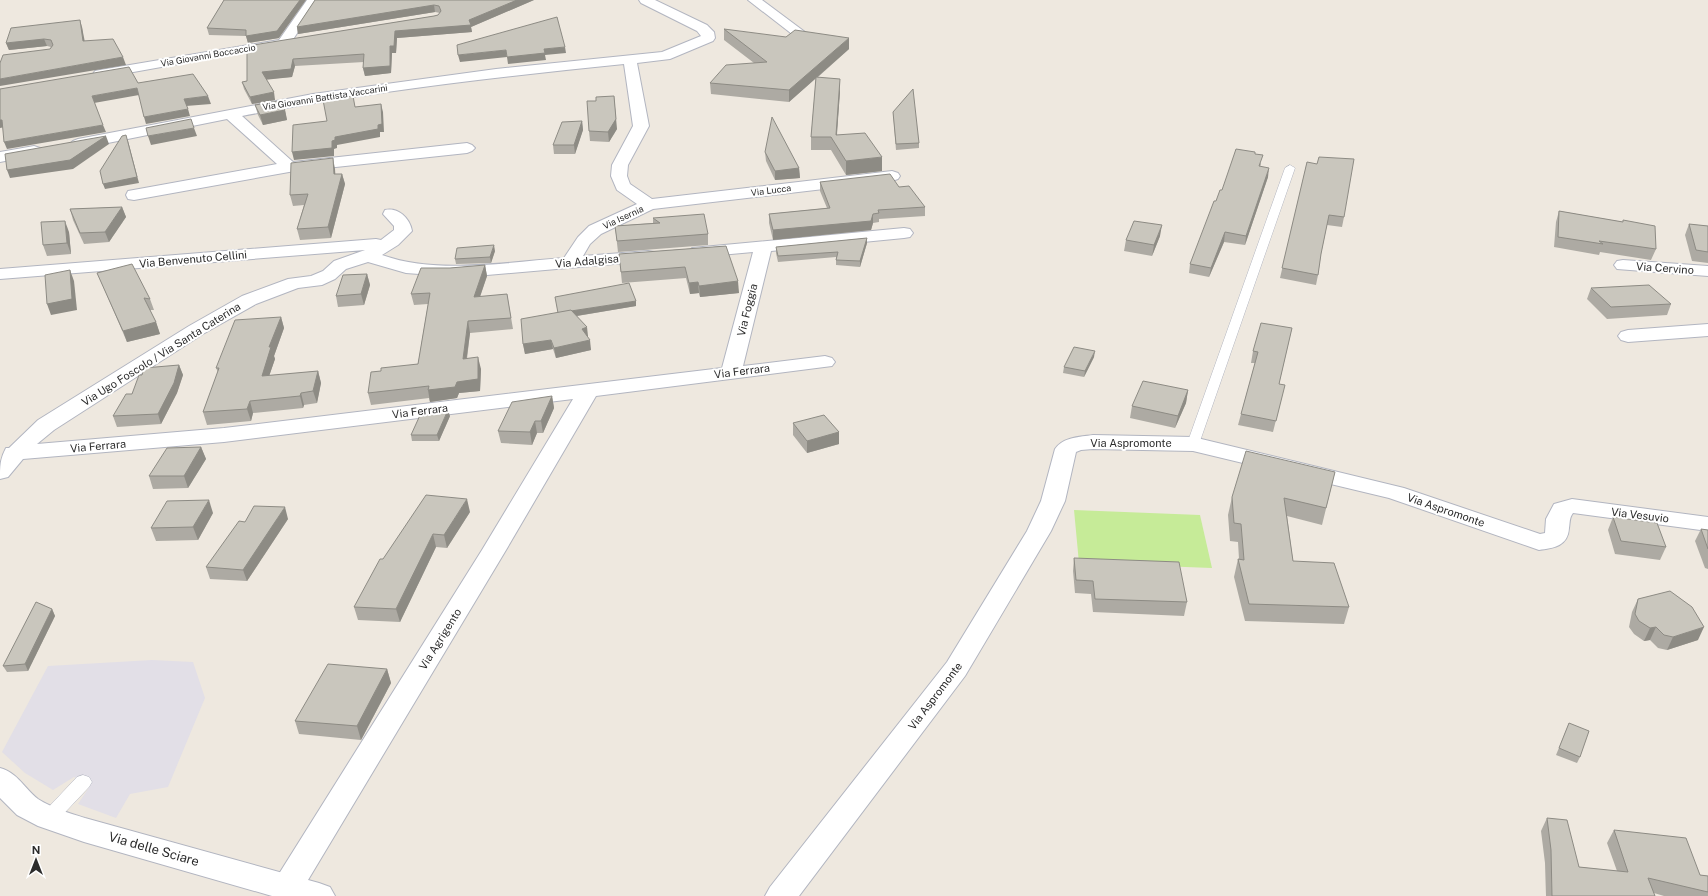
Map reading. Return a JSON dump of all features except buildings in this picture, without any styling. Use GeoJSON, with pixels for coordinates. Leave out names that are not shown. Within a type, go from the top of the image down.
{"type":"FeatureCollection","features":[{"type":"Feature","properties":{"kind":"street"},"geometry":{"type":"LineString","coordinates":[[285,41],[313,0]]}},
{"type":"Feature","properties":{"kind":"street","name":"Via Giovanni Battista Vaccarini"},"geometry":{"type":"LineString","coordinates":[[62,146],[313,98],[413,83],[665,56],[708,38],[707,32],[645,0]]}},
{"type":"Feature","properties":{"kind":"street"},"geometry":{"type":"LineString","coordinates":[[754,0],[806,38]]}},
{"type":"Feature","properties":{"kind":"street","name":"Via Giovanni Boccaccio"},"geometry":{"type":"LineString","coordinates":[[84,77],[301,39]]}},
{"type":"Feature","properties":{"kind":"street","name":"Via Isernia"},"geometry":{"type":"LineString","coordinates":[[570,263],[581,245],[594,230],[649,204],[623,187],[619,176],[620,165],[640,126],[630,60]]}},
{"type":"Feature","properties":{"kind":"street"},"geometry":{"type":"LineString","coordinates":[[230,114],[289,167]]}},
{"type":"Feature","properties":{"kind":"street"},"geometry":{"type":"LineString","coordinates":[[134,195],[289,167],[466,148]]}},
{"type":"Feature","properties":{"kind":"street"},"geometry":{"type":"LineString","coordinates":[[0,157],[47,149]]}},
{"type":"Feature","properties":{"kind":"street","name":"Via Lucca"},"geometry":{"type":"LineString","coordinates":[[649,204],[892,176]]}},
{"type":"Feature","properties":{"kind":"street","name":"Via Ugo Foscolo / Via Santa Caterina"},"geometry":{"type":"LineString","coordinates":[[0,472],[14,453],[46,425],[196,330],[243,304],[295,283],[315,281],[329,275],[340,265],[368,256],[386,245],[403,231],[402,224],[391,214]]}},
{"type":"Feature","properties":{"kind":"street","name":"Via Adalgisa"},"geometry":{"type":"LineString","coordinates":[[368,256],[414,268],[452,272],[762,247],[904,233]]}},
{"type":"Feature","properties":{"kind":"street","name":"Via Benvenuto Cellini"},"geometry":{"type":"LineString","coordinates":[[0,274],[377,244],[386,245]]}},
{"type":"Feature","properties":{"kind":"street","name":"Via Foggia"},"geometry":{"type":"LineString","coordinates":[[731,372],[762,247]]}},
{"type":"Feature","properties":{"kind":"street","name":"Via Cervino"},"geometry":{"type":"LineString","coordinates":[[1623,265],[1708,271]]}},
{"type":"Feature","properties":{"kind":"street"},"geometry":{"type":"LineString","coordinates":[[1628,336],[1708,330]]}},
{"type":"Feature","properties":{"kind":"street","name":"Via Ferrara"},"geometry":{"type":"LineString","coordinates":[[14,453],[224,435],[731,372],[825,362]]}},
{"type":"Feature","properties":{"kind":"street","name":"Via Agrigento"},"geometry":{"type":"LineString","coordinates":[[288,886],[494,550],[589,390]]}},
{"type":"Feature","properties":{"kind":"street","name":"Via Aspromonte"},"geometry":{"type":"LineString","coordinates":[[781,896],[956,669],[1039,531],[1053,501],[1066,449],[1076,444],[1093,442],[1193,444],[1396,493],[1539,542],[1551,541],[1557,535],[1558,519],[1562,509],[1572,506]]}},
{"type":"Feature","properties":{"kind":"street","name":"Via Vesuvio"},"geometry":{"type":"LineString","coordinates":[[1572,506],[1708,524]]}},
{"type":"Feature","properties":{"kind":"street","name":"Via delle Sciare"},"geometry":{"type":"LineString","coordinates":[[0,779],[28,807],[49,818],[84,830],[320,896]]}},
{"type":"Feature","properties":{"kind":"lane"},"geometry":{"type":"LineString","coordinates":[[1193,444],[1290,168]]}},
{"type":"Feature","properties":{"kind":"lane"},"geometry":{"type":"LineString","coordinates":[[49,818],[83,782]]}},
{"type":"Feature","properties":{"kind":"shaded area"},"geometry":{"type":"Polygon","coordinates":[[[152,660],[193,662],[205,698],[168,787],[130,794],[116,818],[78,804],[90,786],[74,777],[53,790],[25,773],[2,752],[48,666],[152,660]]]}},
{"type":"Feature","properties":{"kind":"green space"},"geometry":{"type":"Polygon","coordinates":[[[1074,510],[1200,515],[1212,568],[1079,563],[1074,510]]]}}]}
